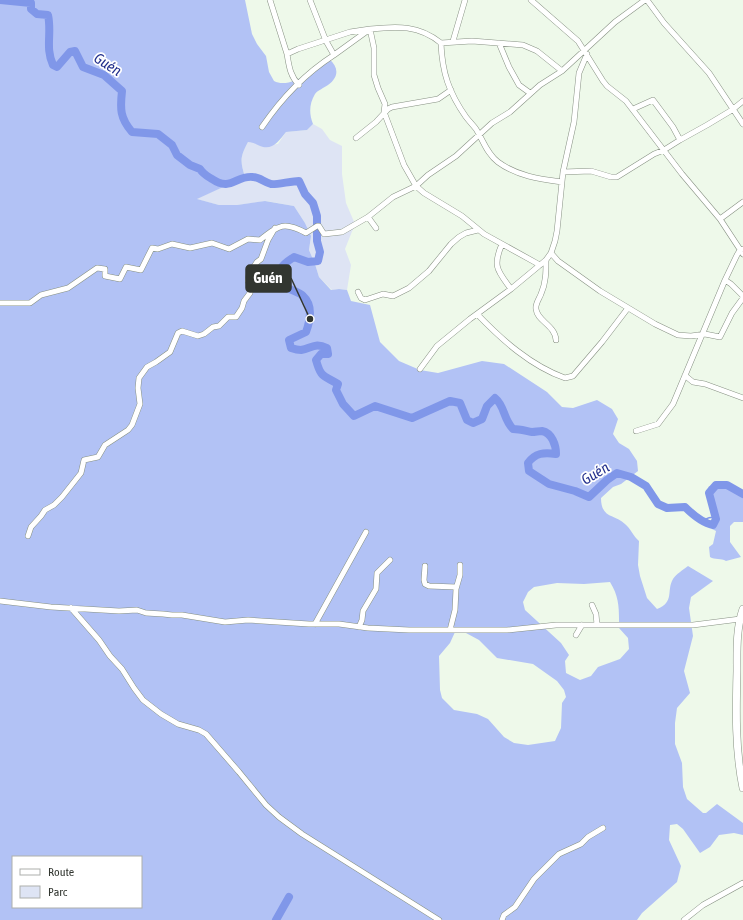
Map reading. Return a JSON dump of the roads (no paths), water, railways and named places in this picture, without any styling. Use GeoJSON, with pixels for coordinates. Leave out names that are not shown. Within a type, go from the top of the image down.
{"type":"FeatureCollection","features":[{"type":"Feature","properties":{"kind":"main road"},"geometry":{"type":"LineString","coordinates":[[743,610],[740,619],[737,651],[736,710],[737,748],[743,788]]}},
{"type":"Feature","properties":{"kind":"street"},"geometry":{"type":"LineString","coordinates":[[270,0],[287,54],[291,75],[293,80],[299,85]]}},
{"type":"Feature","properties":{"kind":"street"},"geometry":{"type":"LineString","coordinates":[[310,0],[326,41],[334,55]]}},
{"type":"Feature","properties":{"kind":"street"},"geometry":{"type":"LineString","coordinates":[[452,41],[465,0]]}},
{"type":"Feature","properties":{"kind":"street"},"geometry":{"type":"LineString","coordinates":[[531,0],[578,41],[603,81],[623,98],[633,109],[682,174],[720,219],[742,251],[725,280],[673,404],[658,424],[636,431]]}},
{"type":"Feature","properties":{"kind":"street"},"geometry":{"type":"LineString","coordinates":[[0,303],[30,303],[42,295],[68,288],[97,268],[105,269],[105,276],[120,279],[126,267],[142,270],[152,248],[158,249],[172,244],[190,248],[212,243],[229,249],[248,239],[260,240],[275,228],[287,226],[306,233],[317,226],[324,234],[342,232],[368,217],[393,197],[416,186],[428,175],[456,156],[492,123],[510,112],[540,85],[562,71],[586,52],[615,22],[646,0],[664,23],[709,72],[732,110],[743,124]]}},
{"type":"Feature","properties":{"kind":"street"},"geometry":{"type":"LineString","coordinates":[[287,54],[355,30],[399,27],[420,31],[442,43],[452,41],[516,43],[530,47],[537,51],[562,71]]}},
{"type":"Feature","properties":{"kind":"street"},"geometry":{"type":"LineString","coordinates":[[262,127],[278,105],[319,66],[370,29]]}},
{"type":"Feature","properties":{"kind":"street"},"geometry":{"type":"LineString","coordinates":[[370,29],[374,48],[374,75],[385,104],[384,112],[404,165],[416,186],[462,216],[478,230],[540,265]]}},
{"type":"Feature","properties":{"kind":"street"},"geometry":{"type":"LineString","coordinates":[[442,43],[444,74],[451,90],[461,110],[494,158],[513,171],[532,177],[562,182]]}},
{"type":"Feature","properties":{"kind":"street"},"geometry":{"type":"LineString","coordinates":[[499,43],[509,67],[516,79],[520,85],[530,93]]}},
{"type":"Feature","properties":{"kind":"street"},"geometry":{"type":"LineString","coordinates":[[420,368],[437,346],[511,289],[546,260],[551,253],[558,231],[563,172],[574,122],[579,73],[586,52]]}},
{"type":"Feature","properties":{"kind":"street"},"geometry":{"type":"LineString","coordinates":[[356,138],[376,122],[384,112],[392,107],[438,99],[451,90]]}},
{"type":"Feature","properties":{"kind":"street"},"geometry":{"type":"LineString","coordinates":[[633,109],[653,100],[673,127],[680,140]]}},
{"type":"Feature","properties":{"kind":"street"},"geometry":{"type":"LineString","coordinates":[[563,172],[591,171],[614,177],[629,171],[654,154],[664,150],[732,110],[743,101]]}},
{"type":"Feature","properties":{"kind":"street"},"geometry":{"type":"LineString","coordinates":[[720,219],[743,202]]}},
{"type":"Feature","properties":{"kind":"street"},"geometry":{"type":"LineString","coordinates":[[368,217],[376,228]]}},
{"type":"Feature","properties":{"kind":"street"},"geometry":{"type":"LineString","coordinates":[[28,536],[32,527],[45,510],[54,505],[62,497],[81,473],[84,460],[98,457],[105,445],[128,430],[132,425],[140,404],[138,388],[139,378],[147,367],[170,352],[178,333],[182,331],[198,336],[221,324],[228,317],[236,316],[250,293],[251,288],[248,281],[249,274],[257,262],[261,259],[268,240],[275,228]]}},
{"type":"Feature","properties":{"kind":"street"},"geometry":{"type":"LineString","coordinates":[[358,292],[361,298],[365,300],[383,294],[392,296],[409,288],[429,271],[451,244],[459,237],[478,230]]}},
{"type":"Feature","properties":{"kind":"street"},"geometry":{"type":"LineString","coordinates":[[502,244],[496,264],[499,272],[511,289]]}},
{"type":"Feature","properties":{"kind":"street"},"geometry":{"type":"LineString","coordinates":[[551,253],[558,261],[600,291],[655,324],[678,335],[691,336],[707,334],[720,337],[732,313],[743,297],[731,284],[725,280]]}},
{"type":"Feature","properties":{"kind":"street"},"geometry":{"type":"LineString","coordinates":[[546,260],[546,279],[536,309],[539,316],[555,334],[556,340]]}},
{"type":"Feature","properties":{"kind":"street"},"geometry":{"type":"LineString","coordinates":[[477,314],[540,367],[565,378],[573,376],[628,308]]}},
{"type":"Feature","properties":{"kind":"street"},"geometry":{"type":"LineString","coordinates":[[685,375],[693,382],[743,398]]}},
{"type":"Feature","properties":{"kind":"street"},"geometry":{"type":"LineString","coordinates":[[315,624],[366,532]]}},
{"type":"Feature","properties":{"kind":"street"},"geometry":{"type":"LineString","coordinates":[[360,627],[363,611],[376,589],[377,573],[390,560]]}},
{"type":"Feature","properties":{"kind":"street"},"geometry":{"type":"LineString","coordinates":[[450,630],[455,610],[456,587],[460,576],[460,565]]}},
{"type":"Feature","properties":{"kind":"street"},"geometry":{"type":"LineString","coordinates":[[425,566],[424,580],[427,585],[456,587]]}},
{"type":"Feature","properties":{"kind":"street"},"geometry":{"type":"LineString","coordinates":[[0,601],[71,608],[119,611],[137,610],[146,613],[172,616],[182,615],[225,622],[248,620],[339,624],[387,629],[507,630],[556,625],[694,625],[740,619]]}},
{"type":"Feature","properties":{"kind":"street"},"geometry":{"type":"LineString","coordinates":[[592,605],[596,614],[597,625]]}},
{"type":"Feature","properties":{"kind":"street"},"geometry":{"type":"LineString","coordinates":[[71,608],[99,640],[110,656],[118,663],[143,700],[161,714],[178,724],[199,730],[206,734],[266,805],[279,817],[302,834],[439,920]]}},
{"type":"Feature","properties":{"kind":"street"},"geometry":{"type":"LineString","coordinates":[[576,635],[582,625]]}},
{"type":"Feature","properties":{"kind":"street"},"geometry":{"type":"LineString","coordinates":[[502,920],[504,915],[515,907],[534,879],[559,854],[581,844],[588,837],[603,828]]}},
{"type":"Feature","properties":{"kind":"street"},"geometry":{"type":"LineString","coordinates":[[684,920],[704,905],[743,883]]}},
{"type":"Feature","properties":{"kind":"waterway","name":"Guén"},"geometry":{"type":"LineString","coordinates":[[0,0],[31,3],[31,9],[37,14],[48,15],[49,53],[53,65],[57,67],[70,52],[75,51],[83,67],[104,75],[122,91],[121,103],[123,118],[132,132],[158,134],[172,145],[177,155],[219,183],[229,184],[247,177],[255,177],[273,184],[299,181],[305,194],[313,203],[317,216],[317,241],[320,252],[318,261],[308,262],[294,257],[285,263],[281,269],[280,276],[283,286],[301,295],[306,300],[310,313],[306,332],[289,340],[291,348],[301,350],[316,345],[327,348],[328,354],[321,354],[316,360],[319,370],[323,375],[338,384],[336,390],[343,404],[354,416],[375,406],[412,418],[450,401],[460,403],[467,420],[473,423],[482,419],[487,406],[495,398],[501,405],[507,421],[513,429],[532,432],[542,431],[551,437],[556,454],[540,454],[528,463],[529,471],[549,484],[575,491],[589,497],[617,473],[631,477],[646,486],[658,504],[667,508],[685,507],[701,521],[713,525],[716,519],[709,493],[716,485],[727,485],[743,494]]}},
{"type":"Feature","properties":{"kind":"waterway"},"geometry":{"type":"LineString","coordinates":[[702,521],[709,518],[716,519]]}},
{"type":"Feature","properties":{"kind":"waterway"},"geometry":{"type":"LineString","coordinates":[[276,920],[289,897]]}},
{"type":"Feature","properties":{"kind":"place","name":"Guén"},"geometry":{"type":"Point","coordinates":[310,319]}}]}
